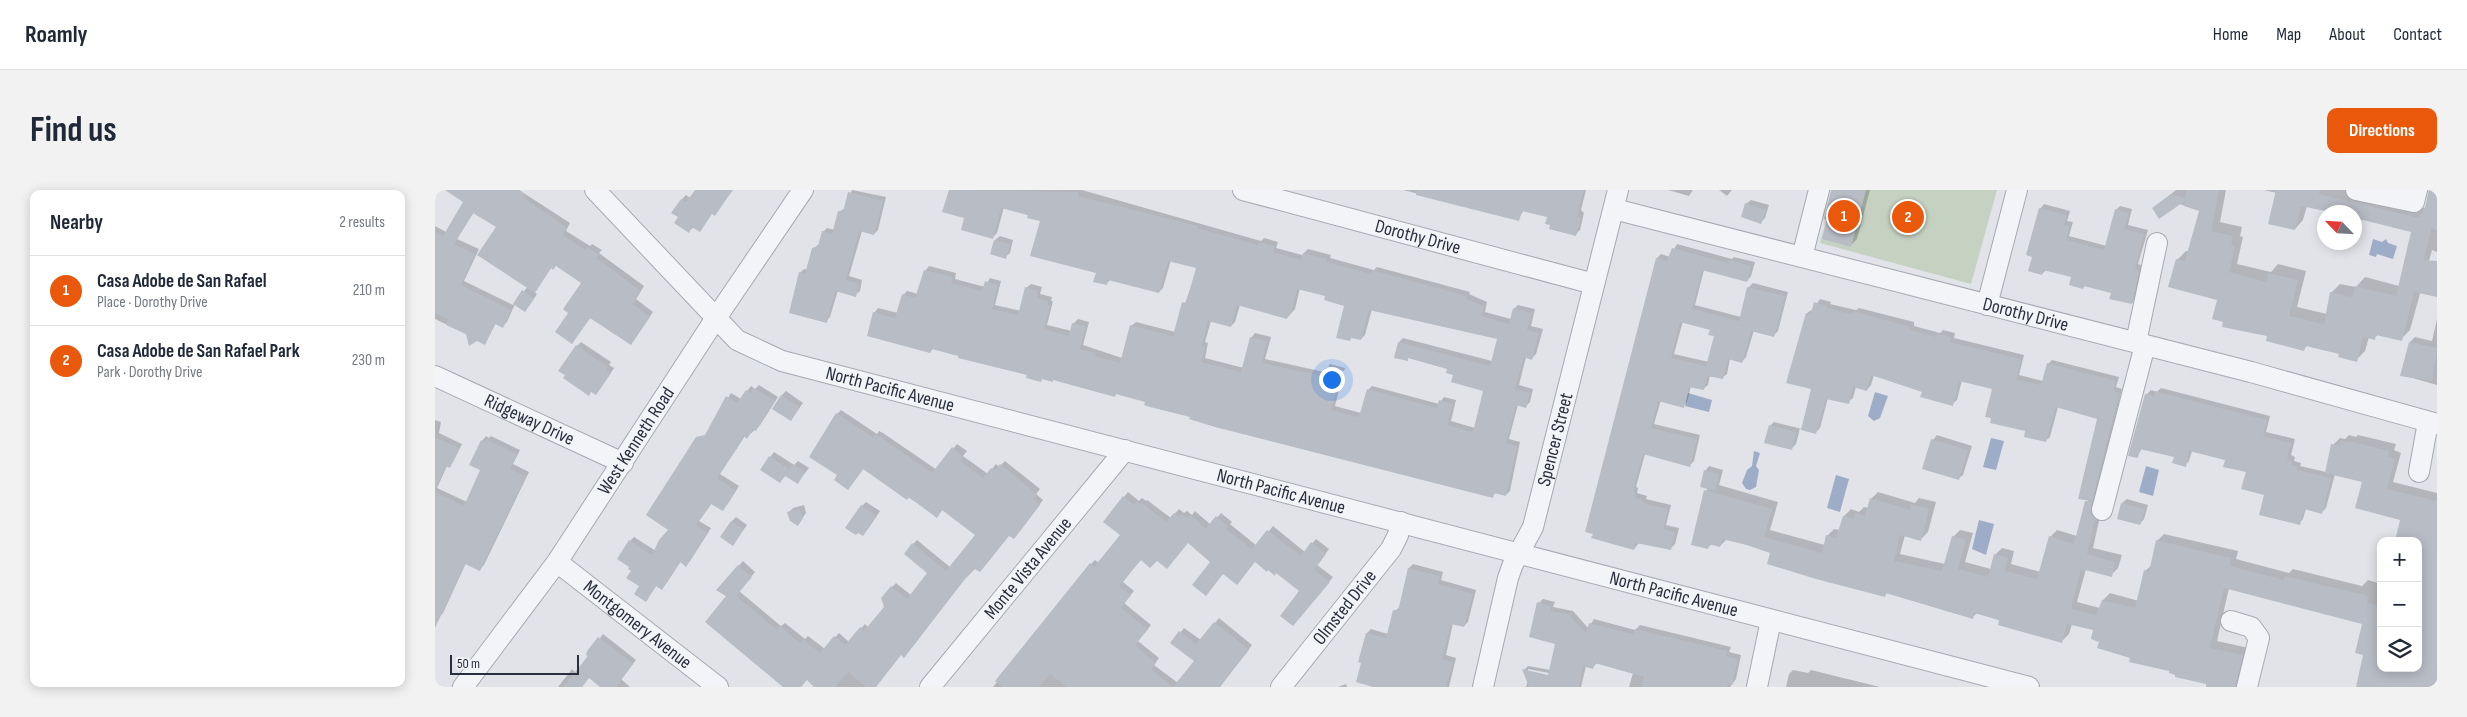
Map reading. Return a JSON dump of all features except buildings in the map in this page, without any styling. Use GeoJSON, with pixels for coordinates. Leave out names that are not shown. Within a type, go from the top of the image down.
{"type":"FeatureCollection","features":[{"type":"Feature","properties":{"kind":"street","name":"North Pacific Avenue"},"geometry":{"type":"LineString","coordinates":[[595,190],[737,340],[782,361],[2029,687]]}},
{"type":"Feature","properties":{"kind":"street","name":"West Kenneth Road"},"geometry":{"type":"LineString","coordinates":[[463,687],[557,562],[716,318],[803,190]]}},
{"type":"Feature","properties":{"kind":"street","name":"Dorothy Drive"},"geometry":{"type":"LineString","coordinates":[[1243,190],[1594,284]]}},
{"type":"Feature","properties":{"kind":"street"},"geometry":{"type":"LineString","coordinates":[[1802,258],[1819,190]]}},
{"type":"Feature","properties":{"kind":"street"},"geometry":{"type":"LineString","coordinates":[[1987,305],[2017,190]]}},
{"type":"Feature","properties":{"kind":"street"},"geometry":{"type":"LineString","coordinates":[[2356,190],[2414,202],[2417,190]]}},
{"type":"Feature","properties":{"kind":"street","name":"Dorothy Drive"},"geometry":{"type":"LineString","coordinates":[[1616,200],[1802,258],[2251,372],[2432,423]]}},
{"type":"Feature","properties":{"kind":"street","name":"Spencer Street"},"geometry":{"type":"LineString","coordinates":[[1483,687],[1508,578],[1533,527],[1616,200]]}},
{"type":"Feature","properties":{"kind":"street"},"geometry":{"type":"LineString","coordinates":[[2102,510],[2140,344],[2157,244]]}},
{"type":"Feature","properties":{"kind":"street","name":"Ridgeway Drive"},"geometry":{"type":"LineString","coordinates":[[435,376],[623,463]]}},
{"type":"Feature","properties":{"kind":"street"},"geometry":{"type":"LineString","coordinates":[[2419,472],[2432,423]]}},
{"type":"Feature","properties":{"kind":"street","name":"Monte Vista Avenue"},"geometry":{"type":"LineString","coordinates":[[930,687],[1125,450]]}},
{"type":"Feature","properties":{"kind":"street","name":"Olmsted Drive"},"geometry":{"type":"LineString","coordinates":[[1281,687],[1391,549],[1398,535],[1401,522]]}},
{"type":"Feature","properties":{"kind":"street","name":"Montgomery Avenue"},"geometry":{"type":"LineString","coordinates":[[557,562],[719,687]]}},
{"type":"Feature","properties":{"kind":"street"},"geometry":{"type":"LineString","coordinates":[[1757,687],[1771,620]]}},
{"type":"Feature","properties":{"kind":"street"},"geometry":{"type":"LineString","coordinates":[[2231,621],[2251,627],[2259,638],[2247,687]]}},
{"type":"Feature","properties":{"kind":"green space"},"geometry":{"type":"Polygon","coordinates":[[[1834,190],[1997,190],[1971,284],[1820,243],[1834,190]]]}},
{"type":"Feature","properties":{"kind":"water"},"geometry":{"type":"Polygon","coordinates":[[[2373,239],[2382,242],[2386,239],[2388,243],[2397,246],[2393,259],[2377,254],[2376,257],[2369,255],[2373,239]]]}},
{"type":"Feature","properties":{"kind":"water"},"geometry":{"type":"Polygon","coordinates":[[[1875,392],[1888,396],[1880,418],[1874,421],[1868,416],[1875,392]]]}},
{"type":"Feature","properties":{"kind":"water"},"geometry":{"type":"Polygon","coordinates":[[[1688,393],[1712,400],[1709,412],[1685,406],[1688,393]]]}},
{"type":"Feature","properties":{"kind":"water"},"geometry":{"type":"Polygon","coordinates":[[[1991,438],[2004,441],[1996,470],[1983,467],[1991,438]]]}},
{"type":"Feature","properties":{"kind":"water"},"geometry":{"type":"Polygon","coordinates":[[[1754,451],[1760,453],[1756,466],[1759,470],[1756,487],[1750,490],[1746,489],[1742,483],[1747,470],[1752,466],[1754,451]]]}},
{"type":"Feature","properties":{"kind":"water"},"geometry":{"type":"Polygon","coordinates":[[[2146,466],[2159,470],[2153,496],[2139,492],[2146,466]]]}},
{"type":"Feature","properties":{"kind":"water"},"geometry":{"type":"Polygon","coordinates":[[[1836,475],[1849,479],[1840,512],[1827,508],[1836,475]]]}},
{"type":"Feature","properties":{"kind":"water"},"geometry":{"type":"Polygon","coordinates":[[[1979,520],[1994,524],[1986,555],[1972,549],[1979,520]]]}},
{"type":"Feature","properties":{"kind":"place","name":"Casa Adobe de San Rafael"},"geometry":{"type":"Point","coordinates":[1844,216]}},
{"type":"Feature","properties":{"kind":"place","name":"Casa Adobe de San Rafael Park"},"geometry":{"type":"Point","coordinates":[1908,217]}}]}
